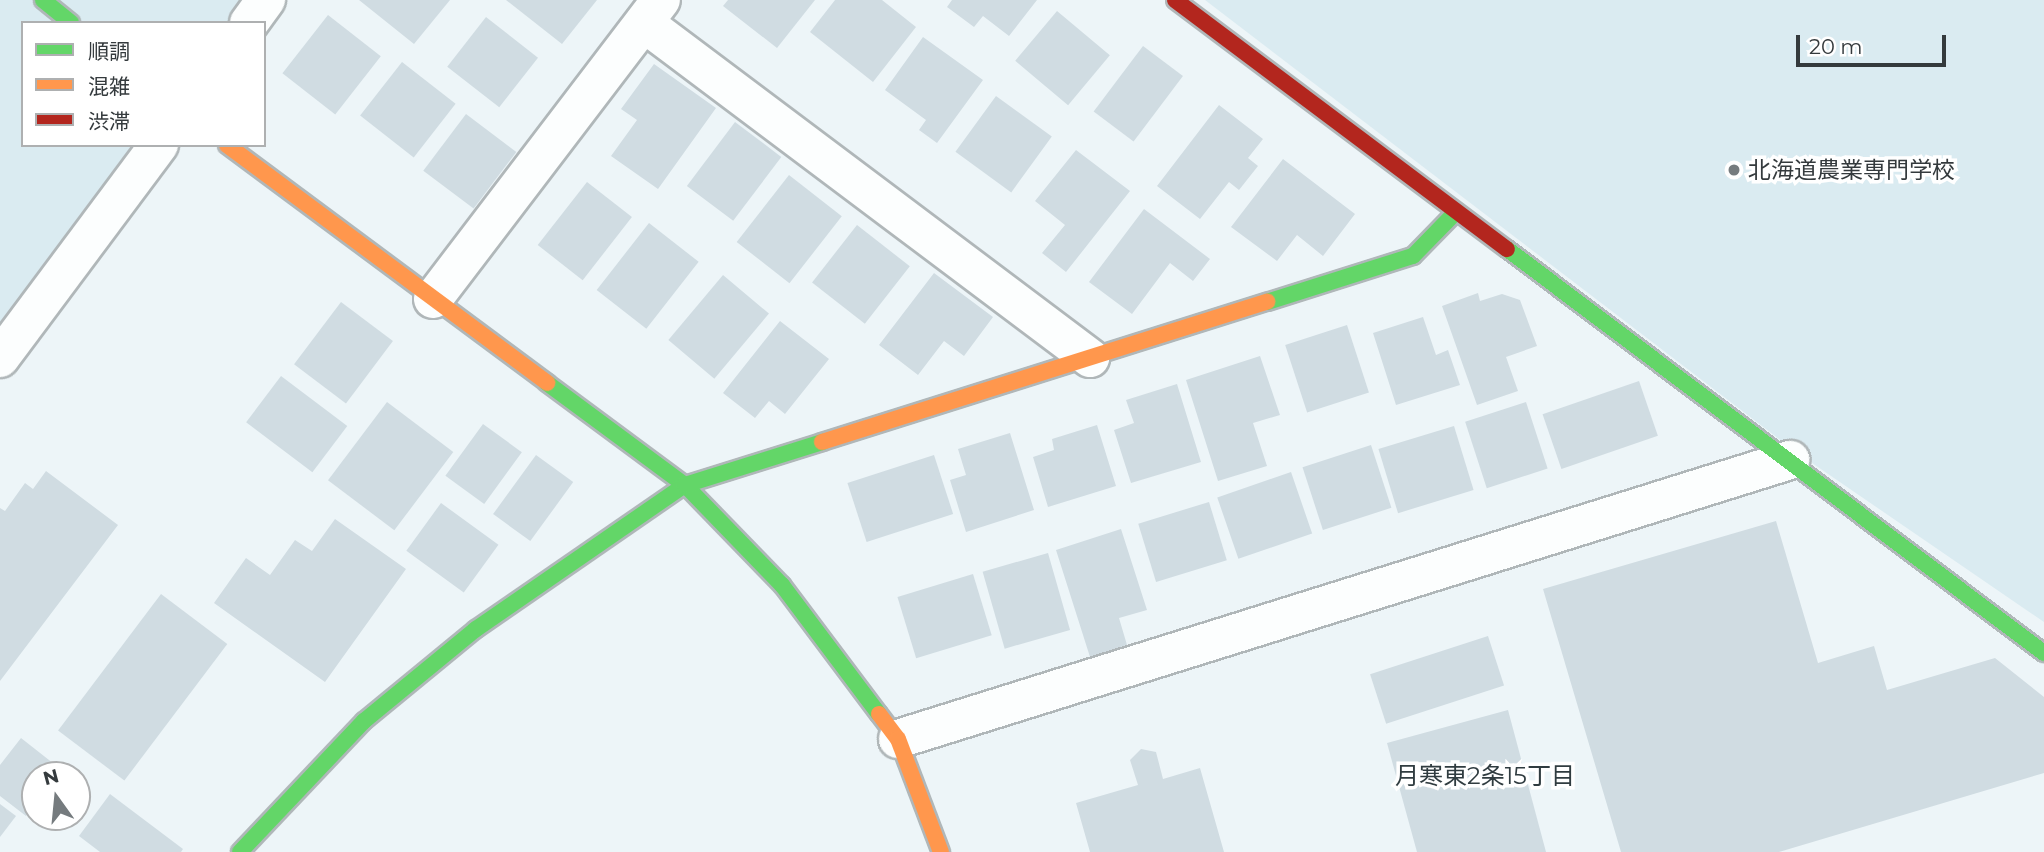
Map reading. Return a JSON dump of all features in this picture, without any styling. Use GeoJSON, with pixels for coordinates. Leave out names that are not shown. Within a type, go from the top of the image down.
{"type":"FeatureCollection","features":[{"type":"Feature","properties":{"kind":"street"},"geometry":{"type":"LineString","coordinates":[[43,0],[69,21]]}},
{"type":"Feature","properties":{"kind":"street"},"geometry":{"type":"LineString","coordinates":[[250,21],[266,0]]}},
{"type":"Feature","properties":{"kind":"street"},"geometry":{"type":"LineString","coordinates":[[1175,0],[2044,653]]}},
{"type":"Feature","properties":{"kind":"street"},"geometry":{"type":"LineString","coordinates":[[433,299],[652,11],[1090,358]]}},
{"type":"Feature","properties":{"kind":"street"},"geometry":{"type":"LineString","coordinates":[[0,358],[158,147]]}},
{"type":"Feature","properties":{"kind":"street"},"geometry":{"type":"LineString","coordinates":[[230,147],[685,485],[782,585],[898,739],[941,852]]}},
{"type":"Feature","properties":{"kind":"street"},"geometry":{"type":"LineString","coordinates":[[240,852],[374,712],[476,629],[685,485],[1413,256],[1456,212]]}},
{"type":"Feature","properties":{"kind":"street"},"geometry":{"type":"LineString","coordinates":[[898,739],[1790,460]]}},
{"type":"Feature","properties":{"kind":"shaded area"},"geometry":{"type":"Polygon","coordinates":[[[0,0],[252,0],[236,21],[21,21],[21,147],[146,147],[0,349],[0,0]]]}},
{"type":"Feature","properties":{"kind":"shaded area","name":"北海道農業専門学校"},"geometry":{"type":"Polygon","coordinates":[[[1205,0],[2044,0],[2044,622],[1796,452],[1205,0]]]}},
{"type":"Feature","properties":{"kind":"building"},"geometry":{"type":"Polygon","coordinates":[[[359,0],[450,0],[414,44],[359,0]]]}},
{"type":"Feature","properties":{"kind":"building"},"geometry":{"type":"Polygon","coordinates":[[[506,0],[597,0],[562,44],[506,0]]]}},
{"type":"Feature","properties":{"kind":"building"},"geometry":{"type":"Polygon","coordinates":[[[728,0],[815,0],[777,48],[723,6],[728,0]]]}},
{"type":"Feature","properties":{"kind":"building"},"geometry":{"type":"Polygon","coordinates":[[[835,0],[882,0],[916,27],[873,82],[810,32],[835,0]]]}},
{"type":"Feature","properties":{"kind":"building"},"geometry":{"type":"Polygon","coordinates":[[[952,0],[1037,0],[1009,36],[983,16],[974,27],[947,7],[952,0]]]}},
{"type":"Feature","properties":{"kind":"building"},"geometry":{"type":"Polygon","coordinates":[[[1057,11],[1110,55],[1068,105],[1015,61],[1057,11]]]}},
{"type":"Feature","properties":{"kind":"building"},"geometry":{"type":"Polygon","coordinates":[[[328,15],[381,56],[335,115],[282,73],[328,15]]]}},
{"type":"Feature","properties":{"kind":"building"},"geometry":{"type":"Polygon","coordinates":[[[486,17],[538,58],[499,107],[447,67],[486,17]]]}},
{"type":"Feature","properties":{"kind":"building"},"geometry":{"type":"Polygon","coordinates":[[[923,37],[983,80],[937,143],[919,130],[926,120],[885,90],[923,37]]]}},
{"type":"Feature","properties":{"kind":"building"},"geometry":{"type":"Polygon","coordinates":[[[1143,46],[1183,76],[1134,142],[1094,111],[1143,46]]]}},
{"type":"Feature","properties":{"kind":"building"},"geometry":{"type":"Polygon","coordinates":[[[402,62],[456,104],[414,157],[360,116],[402,62]]]}},
{"type":"Feature","properties":{"kind":"building"},"geometry":{"type":"Polygon","coordinates":[[[654,64],[716,108],[658,189],[611,156],[637,120],[621,109],[654,64]]]}},
{"type":"Feature","properties":{"kind":"building"},"geometry":{"type":"Polygon","coordinates":[[[996,96],[1052,137],[1011,192],[955,152],[996,96]]]}},
{"type":"Feature","properties":{"kind":"building"},"geometry":{"type":"Polygon","coordinates":[[[1219,105],[1263,139],[1248,158],[1258,166],[1239,190],[1229,182],[1200,219],[1157,186],[1219,105]]]}},
{"type":"Feature","properties":{"kind":"building"},"geometry":{"type":"Polygon","coordinates":[[[466,114],[516,152],[474,209],[423,171],[466,114]]]}},
{"type":"Feature","properties":{"kind":"building"},"geometry":{"type":"Polygon","coordinates":[[[735,122],[781,157],[733,221],[687,186],[735,122]]]}},
{"type":"Feature","properties":{"kind":"building"},"geometry":{"type":"Polygon","coordinates":[[[1076,150],[1130,191],[1066,272],[1042,253],[1065,225],[1035,201],[1076,150]]]}},
{"type":"Feature","properties":{"kind":"building"},"geometry":{"type":"Polygon","coordinates":[[[1283,159],[1355,214],[1323,256],[1297,235],[1277,261],[1231,227],[1283,159]]]}},
{"type":"Feature","properties":{"kind":"building"},"geometry":{"type":"Polygon","coordinates":[[[789,175],[842,216],[789,283],[737,242],[789,175]]]}},
{"type":"Feature","properties":{"kind":"building"},"geometry":{"type":"Polygon","coordinates":[[[587,182],[632,217],[583,280],[538,245],[587,182]]]}},
{"type":"Feature","properties":{"kind":"building"},"geometry":{"type":"Polygon","coordinates":[[[1144,209],[1210,259],[1193,281],[1170,263],[1132,314],[1089,282],[1144,209]]]}},
{"type":"Feature","properties":{"kind":"building"},"geometry":{"type":"Polygon","coordinates":[[[649,223],[699,262],[646,329],[597,290],[649,223]]]}},
{"type":"Feature","properties":{"kind":"building"},"geometry":{"type":"Polygon","coordinates":[[[857,225],[910,266],[865,324],[812,283],[857,225]]]}},
{"type":"Feature","properties":{"kind":"building"},"geometry":{"type":"Polygon","coordinates":[[[934,273],[993,317],[964,356],[944,341],[918,375],[879,345],[934,273]]]}},
{"type":"Feature","properties":{"kind":"building"},"geometry":{"type":"Polygon","coordinates":[[[723,275],[769,314],[714,379],[668,340],[723,275]]]}},
{"type":"Feature","properties":{"kind":"building"},"geometry":{"type":"Polygon","coordinates":[[[1478,293],[1480,301],[1502,294],[1520,300],[1537,346],[1506,357],[1518,391],[1477,405],[1442,306],[1478,293]]]}},
{"type":"Feature","properties":{"kind":"building"},"geometry":{"type":"Polygon","coordinates":[[[341,302],[393,341],[346,403],[294,364],[341,302]]]}},
{"type":"Feature","properties":{"kind":"building"},"geometry":{"type":"Polygon","coordinates":[[[1423,317],[1436,355],[1448,350],[1460,385],[1396,405],[1373,333],[1423,317]]]}},
{"type":"Feature","properties":{"kind":"building"},"geometry":{"type":"Polygon","coordinates":[[[780,321],[829,359],[785,414],[769,401],[755,418],[723,393],[780,321]]]}},
{"type":"Feature","properties":{"kind":"building"},"geometry":{"type":"Polygon","coordinates":[[[1347,325],[1369,393],[1307,413],[1285,345],[1347,325]]]}},
{"type":"Feature","properties":{"kind":"building"},"geometry":{"type":"Polygon","coordinates":[[[1260,356],[1280,415],[1253,423],[1267,466],[1218,481],[1186,380],[1260,356]]]}},
{"type":"Feature","properties":{"kind":"building"},"geometry":{"type":"Polygon","coordinates":[[[281,376],[347,426],[312,472],[246,422],[281,376]]]}},
{"type":"Feature","properties":{"kind":"building"},"geometry":{"type":"Polygon","coordinates":[[[1639,381],[1658,436],[1561,469],[1543,414],[1639,381]]]}},
{"type":"Feature","properties":{"kind":"building"},"geometry":{"type":"Polygon","coordinates":[[[1177,384],[1201,462],[1131,483],[1114,430],[1134,423],[1126,400],[1177,384]]]}},
{"type":"Feature","properties":{"kind":"building"},"geometry":{"type":"Polygon","coordinates":[[[387,402],[453,452],[394,530],[328,480],[387,402]]]}},
{"type":"Feature","properties":{"kind":"building"},"geometry":{"type":"Polygon","coordinates":[[[1526,402],[1548,469],[1487,488],[1465,422],[1526,402]]]}},
{"type":"Feature","properties":{"kind":"building"},"geometry":{"type":"Polygon","coordinates":[[[483,424],[522,452],[484,504],[445,476],[483,424]]]}},
{"type":"Feature","properties":{"kind":"building"},"geometry":{"type":"Polygon","coordinates":[[[1097,425],[1116,486],[1048,507],[1033,457],[1054,450],[1052,439],[1097,425]]]}},
{"type":"Feature","properties":{"kind":"building"},"geometry":{"type":"Polygon","coordinates":[[[1454,426],[1474,490],[1398,513],[1378,449],[1454,426]]]}},
{"type":"Feature","properties":{"kind":"building"},"geometry":{"type":"Polygon","coordinates":[[[1010,433],[1034,510],[966,532],[950,480],[966,475],[958,449],[1010,433]]]}},
{"type":"Feature","properties":{"kind":"building"},"geometry":{"type":"Polygon","coordinates":[[[1371,445],[1391,508],[1323,530],[1303,467],[1371,445]]]}},
{"type":"Feature","properties":{"kind":"building"},"geometry":{"type":"Polygon","coordinates":[[[536,455],[573,482],[530,541],[493,514],[536,455]]]}},
{"type":"Feature","properties":{"kind":"building"},"geometry":{"type":"Polygon","coordinates":[[[934,455],[953,514],[867,542],[847,483],[934,455]]]}},
{"type":"Feature","properties":{"kind":"building"},"geometry":{"type":"Polygon","coordinates":[[[46,471],[118,525],[0,681],[0,508],[5,511],[25,483],[33,489],[46,471]]]}},
{"type":"Feature","properties":{"kind":"building"},"geometry":{"type":"Polygon","coordinates":[[[1291,472],[1312,533],[1238,559],[1217,497],[1291,472]]]}},
{"type":"Feature","properties":{"kind":"building"},"geometry":{"type":"Polygon","coordinates":[[[1209,502],[1227,560],[1156,582],[1138,524],[1209,502]]]}},
{"type":"Feature","properties":{"kind":"building"},"geometry":{"type":"Polygon","coordinates":[[[441,503],[498,545],[464,592],[406,551],[441,503]]]}},
{"type":"Feature","properties":{"kind":"building"},"geometry":{"type":"Polygon","coordinates":[[[335,519],[406,569],[325,682],[214,603],[246,558],[270,575],[295,540],[312,551],[335,519]]]}},
{"type":"Feature","properties":{"kind":"building"},"geometry":{"type":"Polygon","coordinates":[[[1776,521],[1818,663],[1874,646],[1887,690],[1995,658],[2044,697],[2044,773],[1779,852],[1621,852],[1543,589],[1776,521]]]}},
{"type":"Feature","properties":{"kind":"building"},"geometry":{"type":"Polygon","coordinates":[[[1121,529],[1147,610],[1119,618],[1127,645],[1090,657],[1056,550],[1121,529]]]}},
{"type":"Feature","properties":{"kind":"building"},"geometry":{"type":"Polygon","coordinates":[[[1048,553],[1070,630],[1005,649],[983,572],[1048,553]]]}},
{"type":"Feature","properties":{"kind":"building"},"geometry":{"type":"Polygon","coordinates":[[[973,574],[992,635],[916,658],[897,597],[973,574]]]}},
{"type":"Feature","properties":{"kind":"building"},"geometry":{"type":"Polygon","coordinates":[[[161,594],[227,644],[124,781],[58,731],[161,594]]]}},
{"type":"Feature","properties":{"kind":"building"},"geometry":{"type":"Polygon","coordinates":[[[1488,636],[1504,685],[1386,724],[1370,674],[1488,636]]]}},
{"type":"Feature","properties":{"kind":"building"},"geometry":{"type":"Polygon","coordinates":[[[1508,710],[1546,852],[1417,852],[1387,743],[1508,710]]]}},
{"type":"Feature","properties":{"kind":"building"},"geometry":{"type":"Polygon","coordinates":[[[21,738],[50,761],[21,761],[21,812],[0,796],[0,765],[21,738]]]}},
{"type":"Feature","properties":{"kind":"building"},"geometry":{"type":"Polygon","coordinates":[[[1141,749],[1156,752],[1163,779],[1200,768],[1224,852],[1090,852],[1076,803],[1138,785],[1130,760],[1141,749]]]}},
{"type":"Feature","properties":{"kind":"building"},"geometry":{"type":"Polygon","coordinates":[[[110,794],[183,849],[181,852],[100,852],[79,836],[83,831],[91,831],[91,820],[110,794]]]}},
{"type":"Feature","properties":{"kind":"building"},"geometry":{"type":"Polygon","coordinates":[[[0,804],[16,816],[0,837],[0,804]]]}},
{"type":"Feature","properties":{"kind":"traffic: fast"},"geometry":{"type":"LineString","coordinates":[[43,0],[69,21]]}},
{"type":"Feature","properties":{"kind":"traffic: fast"},"geometry":{"type":"LineString","coordinates":[[1267,302],[1413,256],[1456,212]]}},
{"type":"Feature","properties":{"kind":"traffic: fast"},"geometry":{"type":"LineString","coordinates":[[1507,249],[2044,653]]}},
{"type":"Feature","properties":{"kind":"traffic: fast"},"geometry":{"type":"LineString","coordinates":[[547,383],[685,485],[782,585],[879,714]]}},
{"type":"Feature","properties":{"kind":"traffic: fast"},"geometry":{"type":"LineString","coordinates":[[240,852],[364,721],[476,629],[685,485],[822,442]]}},
{"type":"Feature","properties":{"kind":"traffic: slow"},"geometry":{"type":"LineString","coordinates":[[230,147],[547,383]]}},
{"type":"Feature","properties":{"kind":"traffic: slow"},"geometry":{"type":"LineString","coordinates":[[822,442],[1267,302]]}},
{"type":"Feature","properties":{"kind":"traffic: slow"},"geometry":{"type":"LineString","coordinates":[[879,714],[898,739],[941,852]]}},
{"type":"Feature","properties":{"kind":"traffic: jam"},"geometry":{"type":"LineString","coordinates":[[1175,0],[1507,249]]}},
{"type":"Feature","properties":{"kind":"place","name":"北海道農業専門学校"},"geometry":{"type":"Point","coordinates":[1734,170]}},
{"type":"Feature","properties":{"kind":"district","name":"月寒東2条15丁目"},"geometry":{"type":"Point","coordinates":[1485,776]}}]}
